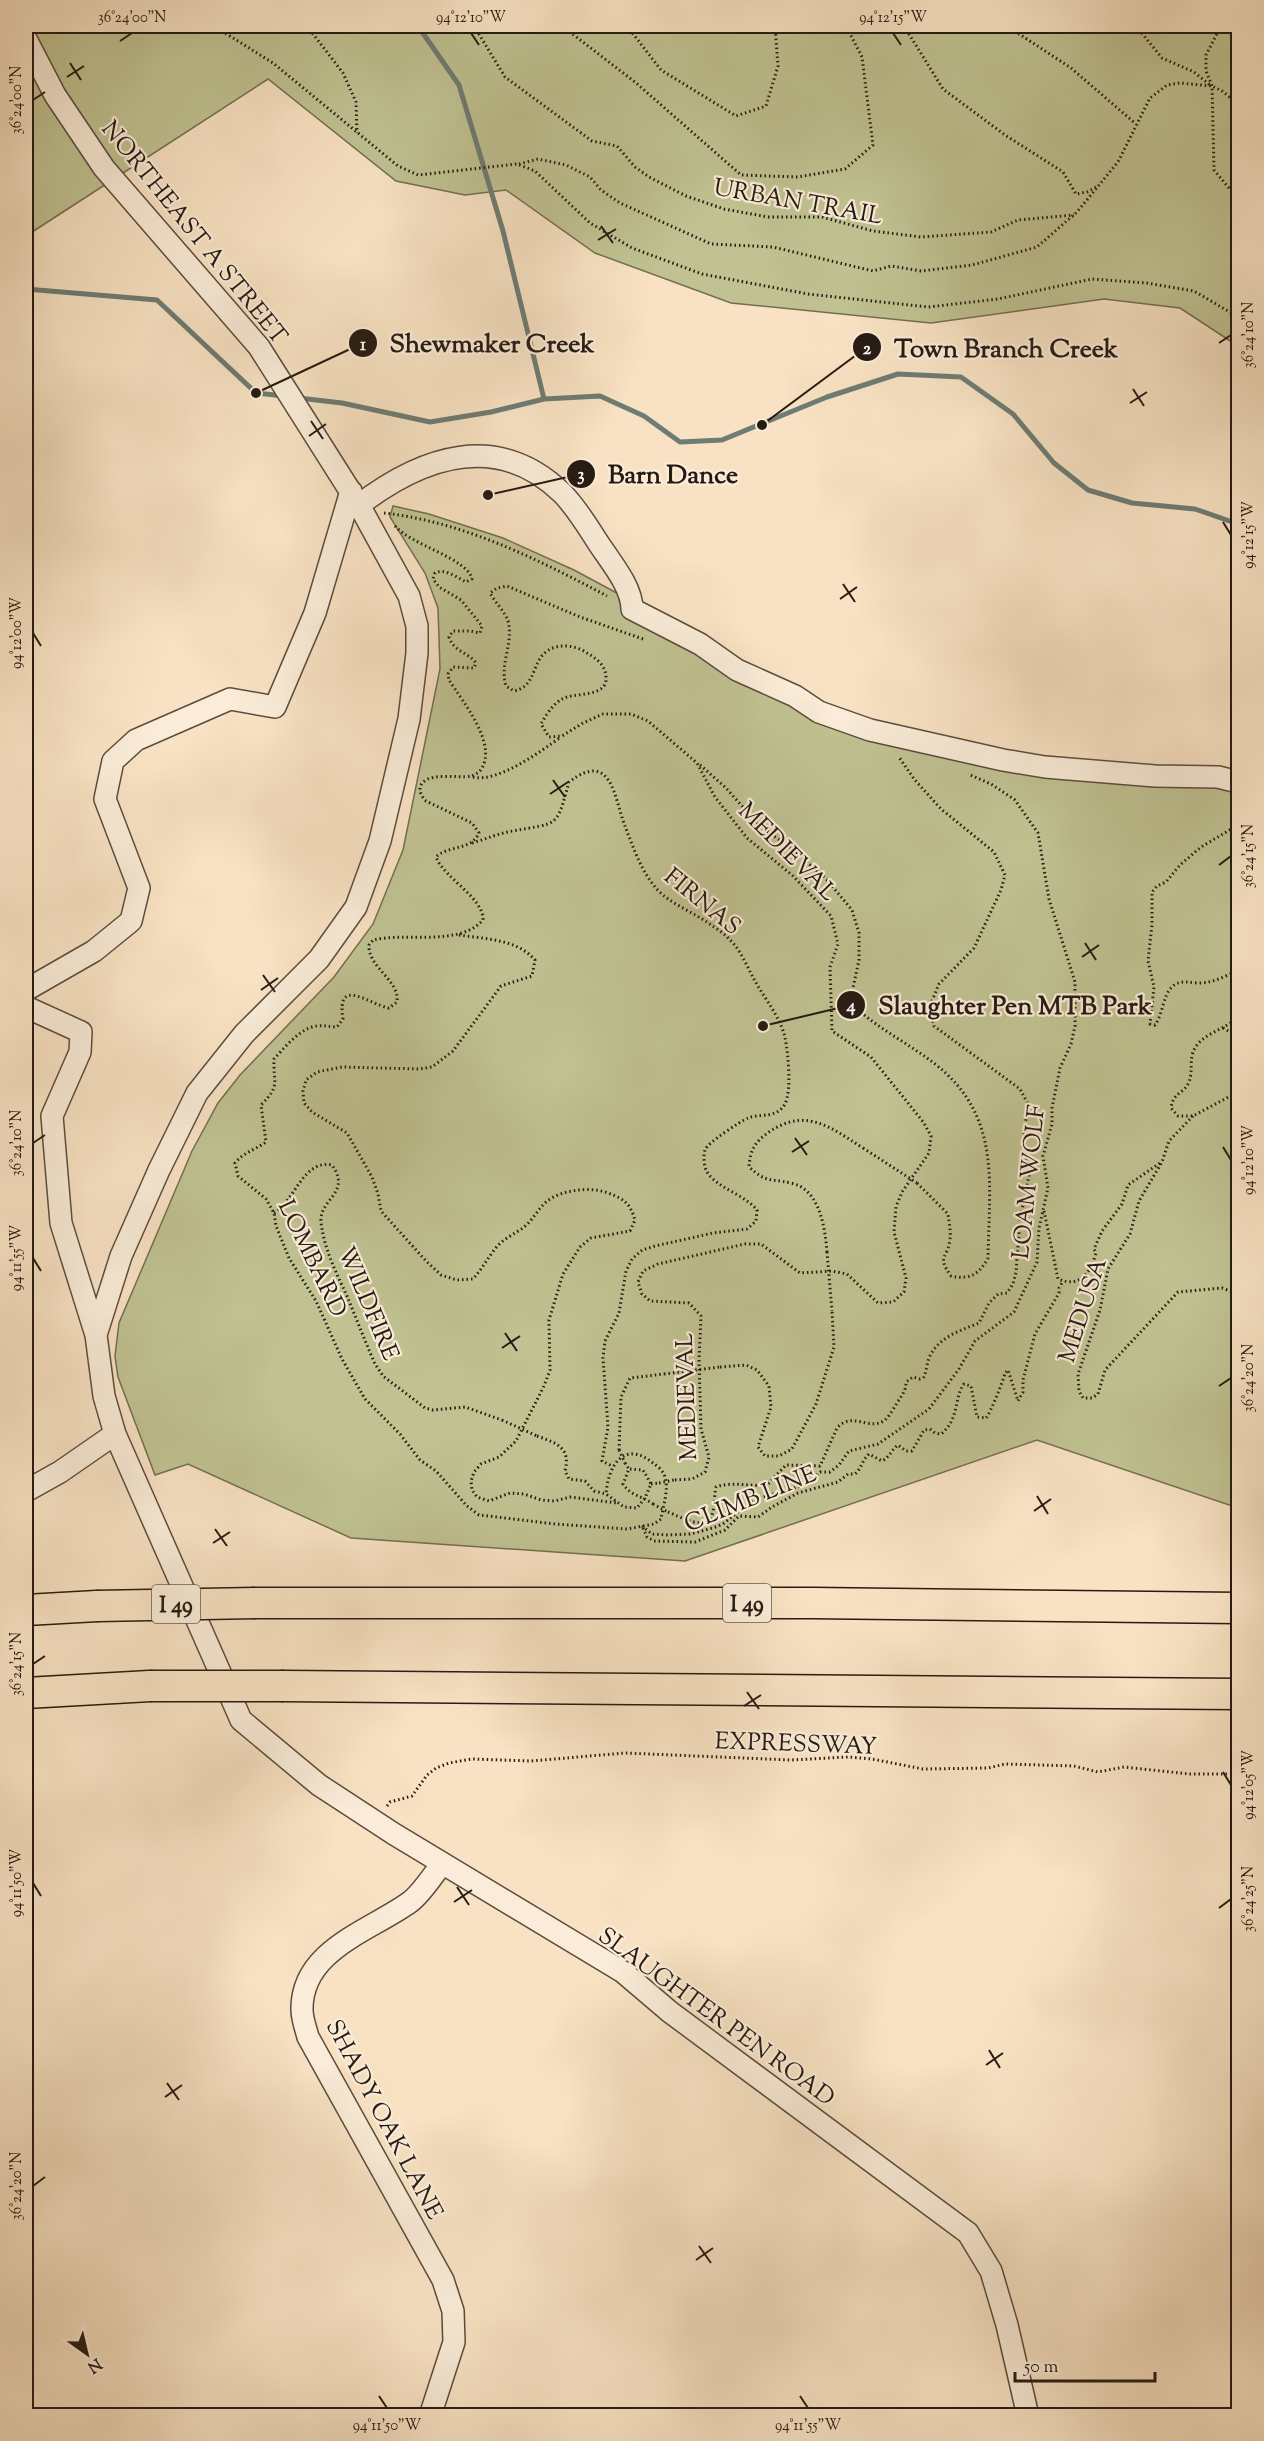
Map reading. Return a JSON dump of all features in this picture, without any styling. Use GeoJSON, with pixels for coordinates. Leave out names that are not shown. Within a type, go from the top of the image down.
{"type":"FeatureCollection","features":[{"type":"Feature","properties":{"kind":"highway","name":"I 49"},"geometry":{"type":"LineString","coordinates":[[26,1610],[97,1606],[255,1603],[812,1603],[1239,1608]]}},
{"type":"Feature","properties":{"kind":"highway"},"geometry":{"type":"LineString","coordinates":[[26,1694],[150,1686],[1239,1694]]}},
{"type":"Feature","properties":{"kind":"street","name":"NORTHEAST A STREET"},"geometry":{"type":"LineString","coordinates":[[26,39],[55,95],[104,168],[259,347],[357,502],[409,596],[417,626],[417,652],[410,719],[380,841],[356,907],[319,959],[244,1035],[197,1093],[159,1170],[121,1256],[96,1335],[104,1396],[115,1434],[241,1720]]}},
{"type":"Feature","properties":{"kind":"street"},"geometry":{"type":"LineString","coordinates":[[26,990],[94,951],[131,921],[139,888],[105,799],[113,761],[136,740],[230,699],[275,707],[315,613],[357,502],[395,481],[445,460],[472,455],[514,462],[550,482],[576,508],[628,589],[632,609],[700,644],[736,670],[795,696],[819,712],[886,734],[1003,760],[1045,767],[1155,776],[1218,777],[1239,782]]}},
{"type":"Feature","properties":{"kind":"street"},"geometry":{"type":"LineString","coordinates":[[26,1007],[81,1032],[80,1052],[52,1116],[61,1222],[96,1335]]}},
{"type":"Feature","properties":{"kind":"street"},"geometry":{"type":"LineString","coordinates":[[26,1491],[60,1472],[115,1434]]}},
{"type":"Feature","properties":{"kind":"street","name":"SLAUGHTER PEN ROAD"},"geometry":{"type":"LineString","coordinates":[[241,1720],[319,1785],[376,1823],[623,1972],[670,2012],[968,2233],[991,2271],[1007,2325],[1028,2415]]}},
{"type":"Feature","properties":{"kind":"street","name":"SHADY OAK LANE"},"geometry":{"type":"LineString","coordinates":[[430,2415],[454,2342],[453,2311],[442,2280],[308,2037],[302,2011],[306,1985],[318,1963],[349,1938],[412,1900],[442,1864]]}},
{"type":"Feature","properties":{"kind":"path"},"geometry":{"type":"LineString","coordinates":[[214,26],[273,63],[398,166],[418,175],[517,164],[538,159],[566,165],[590,177],[601,190],[620,203],[711,244],[773,247],[873,272],[891,266],[921,271],[972,265],[1037,248],[1074,214],[1118,162],[1150,98],[1167,85],[1180,83],[1212,86]]}},
{"type":"Feature","properties":{"kind":"path"},"geometry":{"type":"LineString","coordinates":[[307,26],[343,73],[356,102],[357,133]]}},
{"type":"Feature","properties":{"kind":"path","name":"URBAN TRAIL"},"geometry":{"type":"LineString","coordinates":[[474,26],[505,76],[592,141],[617,146],[635,167],[649,177],[686,196],[724,209],[768,217],[822,217],[873,231],[921,237],[991,232],[1018,220],[1074,214]]}},
{"type":"Feature","properties":{"kind":"path"},"geometry":{"type":"LineString","coordinates":[[562,26],[635,81],[741,175],[798,177],[845,169],[873,145],[862,57],[846,26]]}},
{"type":"Feature","properties":{"kind":"path"},"geometry":{"type":"LineString","coordinates":[[627,26],[661,70],[736,116],[766,106],[778,66],[775,26]]}},
{"type":"Feature","properties":{"kind":"path"},"geometry":{"type":"LineString","coordinates":[[904,26],[943,89],[1005,135],[1063,172],[1076,194],[1087,192],[1098,186]]}},
{"type":"Feature","properties":{"kind":"path"},"geometry":{"type":"LineString","coordinates":[[1007,26],[1071,68],[1136,124]]}},
{"type":"Feature","properties":{"kind":"path"},"geometry":{"type":"LineString","coordinates":[[1136,26],[1162,58],[1194,72],[1239,104]]}},
{"type":"Feature","properties":{"kind":"path"},"geometry":{"type":"LineString","coordinates":[[1221,26],[1206,55],[1206,71],[1212,86],[1214,170],[1239,199]]}},
{"type":"Feature","properties":{"kind":"path"},"geometry":{"type":"LineString","coordinates":[[517,164],[535,171],[590,224],[632,248],[702,274],[808,294],[927,307],[998,299],[1092,279],[1194,291],[1239,317]]}},
{"type":"Feature","properties":{"kind":"path"},"geometry":{"type":"LineString","coordinates":[[357,502],[393,514],[425,518],[507,547],[632,609]]}},
{"type":"Feature","properties":{"kind":"path"},"geometry":{"type":"LineString","coordinates":[[393,514],[393,523],[399,531],[466,568],[472,579],[469,581],[439,571],[435,573],[433,579],[439,587],[461,600],[482,626],[480,633],[453,631],[449,637],[453,647],[469,655],[476,663],[474,668],[470,669],[453,667],[448,674],[449,680],[472,715],[483,739],[484,758],[479,771],[472,777],[432,778],[422,785],[420,790],[426,801],[477,827],[476,839],[471,843]]}},
{"type":"Feature","properties":{"kind":"path"},"geometry":{"type":"LineString","coordinates":[[562,736],[549,737],[541,724],[546,716],[559,700],[572,694],[584,694],[601,689],[607,681],[606,671],[596,658],[584,650],[567,645],[549,650],[541,657],[531,680],[522,690],[514,691],[506,686],[503,678],[510,638],[507,619],[490,593],[497,588],[507,586],[580,617],[648,640]]}},
{"type":"Feature","properties":{"kind":"path","name":"MEDIEVAL"},"geometry":{"type":"LineString","coordinates":[[472,777],[481,779],[514,766],[583,723],[603,714],[631,714],[648,720],[697,763],[724,811],[747,838],[793,876],[831,916],[838,944],[830,967],[832,1031],[871,1057],[924,1123],[931,1136],[929,1153],[907,1184],[896,1207],[894,1232],[906,1278],[904,1292],[893,1302],[878,1303],[847,1274],[832,1271],[800,1273],[761,1244],[745,1244],[658,1264],[643,1271],[638,1282],[642,1294],[650,1301],[689,1302],[701,1316],[700,1429],[709,1457],[705,1473],[692,1479],[651,1484]]}},
{"type":"Feature","properties":{"kind":"path"},"geometry":{"type":"LineString","coordinates":[[629,1469],[623,1484],[630,1494],[645,1498],[668,1512],[700,1523],[708,1520],[713,1512],[716,1487],[724,1484],[767,1485],[786,1465],[820,1466],[841,1423],[854,1419],[873,1425],[885,1419],[906,1390],[906,1382],[913,1377],[920,1379],[924,1377],[929,1356],[937,1346],[959,1331],[979,1323],[989,1303],[998,1294],[1007,1293],[1013,1284],[1020,1220],[1031,1167],[1022,1150],[1028,1104],[1020,1089],[934,1026],[929,1008],[939,984],[974,948],[1001,890],[1005,875],[994,852],[941,809],[914,779],[886,734]]}},
{"type":"Feature","properties":{"kind":"path"},"geometry":{"type":"LineString","coordinates":[[629,1469],[619,1450],[621,1397],[630,1378],[746,1365],[757,1370],[769,1386],[771,1407],[758,1448],[765,1456],[779,1456],[792,1449],[807,1423],[825,1380],[834,1347],[827,1252],[825,1231],[813,1197],[794,1183],[762,1179],[748,1167],[750,1151],[761,1137],[779,1125],[795,1119],[831,1127],[917,1183],[948,1214],[950,1240],[942,1258],[951,1276],[964,1279],[970,1277],[983,1267],[987,1258],[990,1178],[979,1118],[963,1092],[937,1065],[866,1018],[850,1002],[859,960],[859,933],[852,910],[827,880],[791,848],[761,827],[725,787],[697,763]]}},
{"type":"Feature","properties":{"kind":"path","name":"LOAM WOLF"},"geometry":{"type":"LineString","coordinates":[[642,1526],[652,1534],[668,1535],[690,1534],[713,1528],[723,1524],[753,1500],[808,1484],[820,1472],[830,1472],[839,1465],[849,1451],[878,1444],[929,1409],[960,1369],[975,1341],[1014,1312],[1037,1262],[1039,1228],[1048,1188],[1043,1156],[1052,1124],[1052,1108],[1060,1068],[1071,1044],[1075,1026],[1075,982],[1050,899],[1038,833],[1015,800],[991,784],[962,770]]}},
{"type":"Feature","properties":{"kind":"path","name":"FIRNAS"},"geometry":{"type":"LineString","coordinates":[[471,843],[512,831],[547,826],[561,811],[569,782],[587,771],[598,772],[608,779],[614,789],[624,823],[649,879],[663,894],[730,939],[747,963],[782,1027],[785,1040],[789,1085],[784,1105],[777,1113],[749,1118],[710,1143],[705,1149],[704,1165],[707,1172],[750,1201],[757,1210],[756,1221],[747,1228],[713,1233],[642,1250],[632,1259],[626,1271],[619,1313],[605,1341],[603,1358],[608,1427],[602,1461],[612,1466]]}},
{"type":"Feature","properties":{"kind":"path"},"geometry":{"type":"LineString","coordinates":[[1239,825],[1201,847],[1180,865],[1166,882],[1157,886],[1152,892],[1152,924],[1148,961],[1154,987],[1150,1024],[1155,1025],[1163,1012],[1167,995],[1178,983],[1210,982],[1239,970]]}},
{"type":"Feature","properties":{"kind":"path","name":"LOMBARD"},"geometry":{"type":"LineString","coordinates":[[471,843],[446,849],[436,857],[438,863],[480,908],[483,920],[475,930],[454,934],[373,940],[369,945],[371,959],[394,989],[398,996],[397,1002],[389,1008],[363,996],[349,996],[343,1000],[341,1006],[343,1019],[337,1027],[326,1025],[311,1027],[274,1059],[276,1081],[274,1092],[261,1105],[266,1142],[258,1148],[243,1153],[236,1163],[238,1176],[266,1198],[274,1213],[276,1226],[289,1258],[316,1301],[342,1359],[365,1399],[400,1434],[420,1460],[436,1471],[467,1506],[479,1515],[615,1528],[642,1526]]}},
{"type":"Feature","properties":{"kind":"path"},"geometry":{"type":"LineString","coordinates":[[454,934],[518,946],[529,952],[535,960],[532,976],[506,982],[501,986],[453,1051],[432,1067],[420,1069],[329,1068],[317,1072],[306,1080],[303,1091],[304,1103],[312,1112],[347,1133],[372,1177],[381,1211],[441,1275],[457,1280],[473,1279],[485,1266],[495,1247],[524,1227],[545,1203],[558,1195],[588,1190],[603,1191],[618,1196],[631,1206],[635,1220],[630,1231],[591,1238],[580,1247],[563,1274],[549,1320],[550,1370],[524,1430],[508,1450],[499,1457],[481,1464],[474,1472],[471,1481],[472,1490],[477,1497],[489,1501],[510,1493],[524,1494],[541,1500],[555,1501],[570,1497],[619,1503]]}},
{"type":"Feature","properties":{"kind":"path"},"geometry":{"type":"LineString","coordinates":[[1193,1116],[1181,1117],[1173,1113],[1172,1103],[1174,1096],[1187,1086],[1190,1080],[1191,1057],[1196,1045],[1208,1035],[1239,1017]]}},
{"type":"Feature","properties":{"kind":"path"},"geometry":{"type":"LineString","coordinates":[[1223,1028],[1239,1037]]}},
{"type":"Feature","properties":{"kind":"path","name":"MEDUSA"},"geometry":{"type":"LineString","coordinates":[[1239,1092],[1193,1116],[1169,1141],[1162,1162],[1139,1201],[1130,1234],[1108,1269],[1100,1310],[1078,1374],[1078,1392],[1083,1398],[1092,1398],[1098,1394],[1105,1370],[1178,1292],[1222,1288],[1239,1294]]}},
{"type":"Feature","properties":{"kind":"path"},"geometry":{"type":"LineString","coordinates":[[1044,1208],[1058,1279],[1069,1284],[1077,1282],[1088,1272],[1094,1260],[1096,1253],[1094,1250],[1102,1231],[1122,1204],[1128,1185],[1162,1162]]}},
{"type":"Feature","properties":{"kind":"path","name":"WILDFIRE"},"geometry":{"type":"LineString","coordinates":[[274,1213],[286,1204],[311,1169],[325,1163],[332,1165],[338,1172],[339,1186],[321,1220],[327,1251],[375,1364],[383,1376],[425,1408],[465,1407],[479,1410],[551,1441],[567,1455],[565,1471],[570,1479],[585,1481],[594,1491],[606,1494]]}},
{"type":"Feature","properties":{"kind":"path","name":"CLIMB LINE"},"geometry":{"type":"LineString","coordinates":[[642,1526],[647,1537],[654,1541],[695,1542],[725,1530],[739,1516],[758,1517],[798,1493],[838,1482],[848,1474],[855,1474],[860,1470],[864,1458],[869,1454],[882,1461],[888,1459],[892,1449],[898,1445],[906,1451],[912,1451],[924,1430],[930,1429],[941,1434],[947,1430],[958,1405],[960,1389],[964,1384],[971,1386],[973,1407],[980,1419],[989,1415],[995,1395],[1008,1370],[1018,1401],[1023,1392],[1023,1380],[1035,1334],[1059,1293],[1063,1281]]}},
{"type":"Feature","properties":{"kind":"path"},"geometry":{"type":"LineString","coordinates":[[629,1469],[643,1470],[651,1484],[645,1498],[637,1508],[624,1507],[606,1494],[612,1466],[623,1456],[634,1454],[646,1457],[660,1469],[665,1477],[661,1519],[654,1524],[642,1526]]}},
{"type":"Feature","properties":{"kind":"path","name":"EXPRESSWAY"},"geometry":{"type":"LineString","coordinates":[[376,1823],[390,1802],[412,1796],[427,1775],[436,1768],[472,1759],[531,1761],[625,1753],[791,1760],[836,1756],[872,1759],[923,1769],[988,1768],[1005,1764],[1074,1766],[1098,1772],[1124,1767],[1161,1769],[1180,1773],[1239,1774]]}},
{"type":"Feature","properties":{"kind":"green space"},"geometry":{"type":"Polygon","coordinates":[[[26,26],[1238,26],[1238,346],[1180,308],[1104,299],[931,323],[731,303],[595,253],[506,190],[465,195],[396,181],[268,79],[26,236],[26,26]]]}},
{"type":"Feature","properties":{"kind":"green space"},"geometry":{"type":"Polygon","coordinates":[[[393,506],[429,514],[503,538],[574,570],[820,706],[1010,758],[1229,772],[1238,767],[1238,1508],[1037,1440],[685,1561],[351,1538],[188,1464],[155,1475],[118,1377],[115,1356],[119,1323],[192,1151],[218,1103],[240,1075],[334,977],[373,924],[403,850],[440,669],[438,608],[425,573],[390,517],[393,506]]]}},
{"type":"Feature","properties":{"kind":"waterway"},"geometry":{"type":"LineString","coordinates":[[418,26],[459,85],[503,231],[544,399],[600,396],[644,416],[680,442],[722,440],[827,397],[898,374],[961,377],[1013,414],[1054,463],[1088,490],[1132,503],[1195,509],[1238,524]]}},
{"type":"Feature","properties":{"kind":"waterway"},"geometry":{"type":"LineString","coordinates":[[1226,31],[1228,26]]}},
{"type":"Feature","properties":{"kind":"waterway"},"geometry":{"type":"LineString","coordinates":[[26,289],[157,300],[256,393],[284,396]]}},
{"type":"Feature","properties":{"kind":"waterway"},"geometry":{"type":"LineString","coordinates":[[299,398],[342,403],[430,422],[491,412],[544,399]]}},
{"type":"Feature","properties":{"kind":"place","name":"Shewmaker Creek"},"geometry":{"type":"Point","coordinates":[256,393]}},
{"type":"Feature","properties":{"kind":"place","name":"Town Branch Creek"},"geometry":{"type":"Point","coordinates":[762,425]}},
{"type":"Feature","properties":{"kind":"place","name":"Barn Dance"},"geometry":{"type":"Point","coordinates":[488,495]}},
{"type":"Feature","properties":{"kind":"place","name":"Slaughter Pen MTB Park"},"geometry":{"type":"Point","coordinates":[763,1026]}}]}
